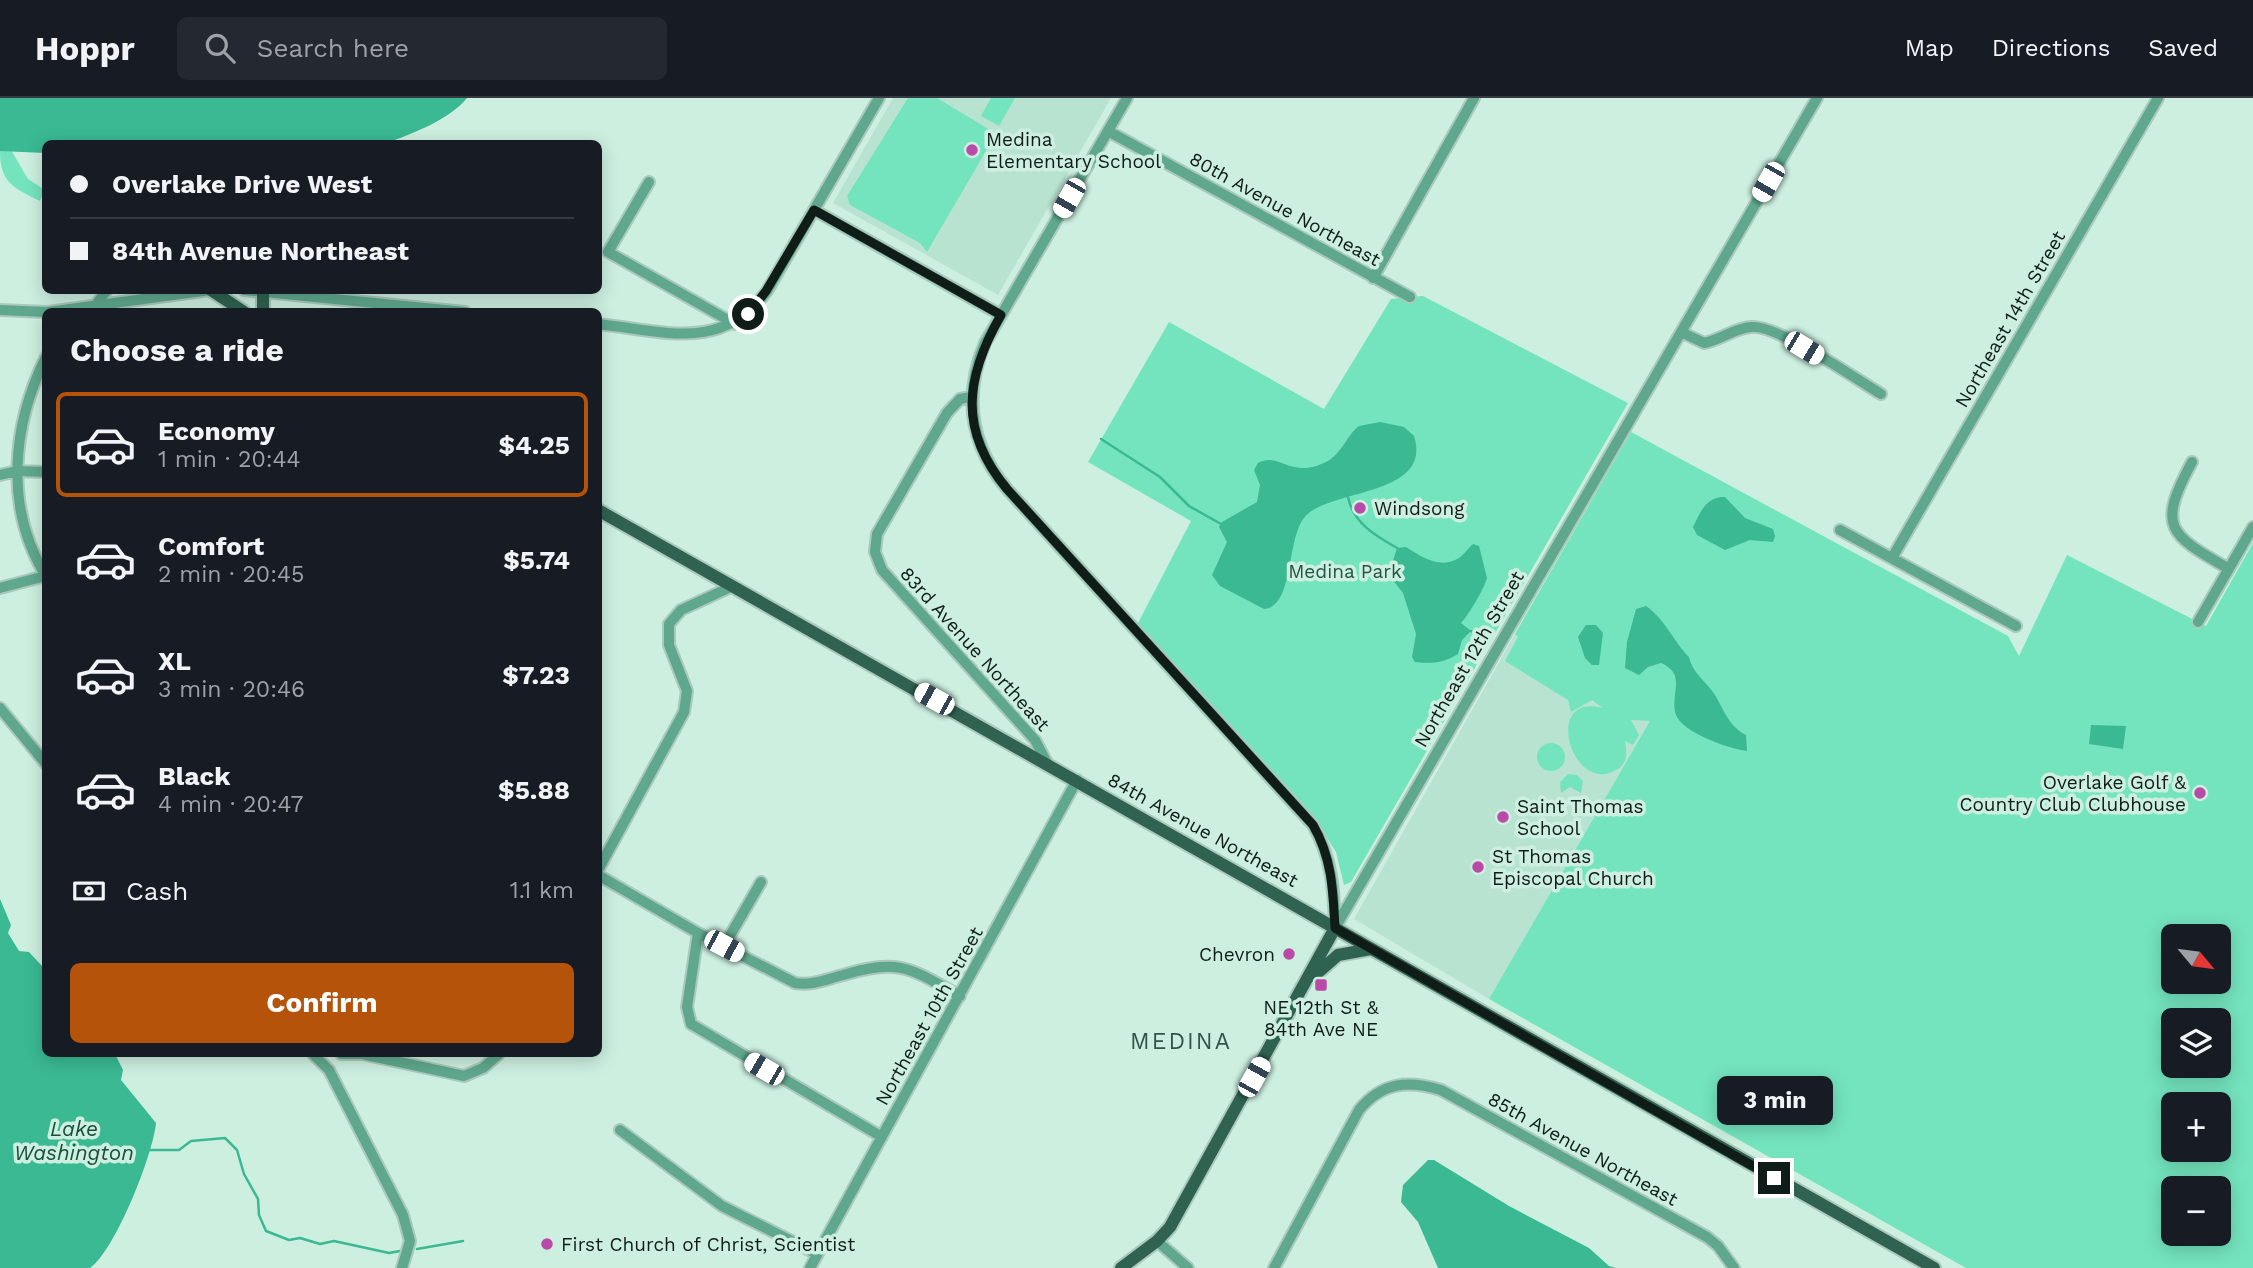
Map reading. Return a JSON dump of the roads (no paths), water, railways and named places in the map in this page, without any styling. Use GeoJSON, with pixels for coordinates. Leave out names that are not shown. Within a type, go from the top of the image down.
{"type":"FeatureCollection","features":[{"type":"Feature","properties":{"kind":"main road"},"geometry":{"type":"LineString","coordinates":[[216,294],[238,308]]}},
{"type":"Feature","properties":{"kind":"main road","name":"84th Avenue Northeast"},"geometry":{"type":"LineString","coordinates":[[602,512],[1934,1268]]}},
{"type":"Feature","properties":{"kind":"main road","name":"Northeast 12th Street"},"geometry":{"type":"LineString","coordinates":[[1121,1268],[1157,1241],[1182,1206],[1335,928]]}},
{"type":"Feature","properties":{"kind":"main road"},"geometry":{"type":"LineString","coordinates":[[1305,983],[1338,955],[1371,948]]}},
{"type":"Feature","properties":{"kind":"street"},"geometry":{"type":"LineString","coordinates":[[602,324],[692,333],[710,332],[735,324],[748,314],[766,291],[879,98]]}},
{"type":"Feature","properties":{"kind":"street"},"geometry":{"type":"LineString","coordinates":[[1127,98],[1001,315],[977,363],[971,397],[976,436],[994,474],[1300,807],[1323,842],[1333,882],[1335,928]]}},
{"type":"Feature","properties":{"kind":"street"},"geometry":{"type":"LineString","coordinates":[[1373,278],[1474,98]]}},
{"type":"Feature","properties":{"kind":"street","name":"Northeast 12th Street"},"geometry":{"type":"LineString","coordinates":[[1335,928],[1817,98]]}},
{"type":"Feature","properties":{"kind":"street","name":"Northeast 14th Street"},"geometry":{"type":"LineString","coordinates":[[1892,558],[2158,98]]}},
{"type":"Feature","properties":{"kind":"street","name":"80th Avenue Northeast"},"geometry":{"type":"LineString","coordinates":[[1108,131],[1410,297]]}},
{"type":"Feature","properties":{"kind":"street"},"geometry":{"type":"LineString","coordinates":[[649,182],[608,252],[735,324]]}},
{"type":"Feature","properties":{"kind":"street"},"geometry":{"type":"LineString","coordinates":[[814,210],[1001,315]]}},
{"type":"Feature","properties":{"kind":"street"},"geometry":{"type":"LineString","coordinates":[[95,306],[104,294]]}},
{"type":"Feature","properties":{"kind":"street"},"geometry":{"type":"LineString","coordinates":[[87,308],[181,294]]}},
{"type":"Feature","properties":{"kind":"street"},"geometry":{"type":"LineString","coordinates":[[283,294],[425,308]]}},
{"type":"Feature","properties":{"kind":"street"},"geometry":{"type":"LineString","coordinates":[[0,310],[42,312]]}},
{"type":"Feature","properties":{"kind":"street"},"geometry":{"type":"LineString","coordinates":[[1681,332],[1704,343],[1749,327],[1759,327],[1804,348],[1881,394]]}},
{"type":"Feature","properties":{"kind":"street"},"geometry":{"type":"LineString","coordinates":[[42,366],[24,409],[16,471],[22,516],[42,568]]}},
{"type":"Feature","properties":{"kind":"street","name":"83rd Avenue Northeast"},"geometry":{"type":"LineString","coordinates":[[971,397],[960,399],[947,413],[877,534],[876,558],[882,570],[921,610],[1035,740],[1047,763]]}},
{"type":"Feature","properties":{"kind":"street"},"geometry":{"type":"LineString","coordinates":[[2192,462],[2175,495],[2171,507],[2172,520],[2186,542],[2229,569]]}},
{"type":"Feature","properties":{"kind":"street"},"geometry":{"type":"LineString","coordinates":[[0,475],[16,471],[42,472]]}},
{"type":"Feature","properties":{"kind":"street"},"geometry":{"type":"LineString","coordinates":[[2198,622],[2253,527]]}},
{"type":"Feature","properties":{"kind":"street"},"geometry":{"type":"LineString","coordinates":[[1840,530],[2016,626]]}},
{"type":"Feature","properties":{"kind":"street"},"geometry":{"type":"LineString","coordinates":[[0,587],[42,577]]}},
{"type":"Feature","properties":{"kind":"street"},"geometry":{"type":"LineString","coordinates":[[602,866],[684,712],[687,691],[668,646],[669,624],[681,610],[733,586]]}},
{"type":"Feature","properties":{"kind":"street"},"geometry":{"type":"LineString","coordinates":[[0,708],[42,759]]}},
{"type":"Feature","properties":{"kind":"street","name":"Northeast 10th Street"},"geometry":{"type":"LineString","coordinates":[[810,1268],[1077,780]]}},
{"type":"Feature","properties":{"kind":"street"},"geometry":{"type":"LineString","coordinates":[[602,875],[698,933],[795,983],[812,984],[892,964],[908,968],[960,996]]}},
{"type":"Feature","properties":{"kind":"street"},"geometry":{"type":"LineString","coordinates":[[724,946],[761,882]]}},
{"type":"Feature","properties":{"kind":"street"},"geometry":{"type":"LineString","coordinates":[[1333,882],[1344,891],[1362,883]]}},
{"type":"Feature","properties":{"kind":"street"},"geometry":{"type":"LineString","coordinates":[[698,933],[687,1007],[691,1024],[882,1137]]}},
{"type":"Feature","properties":{"kind":"street"},"geometry":{"type":"LineString","coordinates":[[317,1057],[348,1104],[403,1215],[411,1241],[402,1268]]}},
{"type":"Feature","properties":{"kind":"street"},"geometry":{"type":"LineString","coordinates":[[376,1057],[464,1076],[483,1068],[496,1057]]}},
{"type":"Feature","properties":{"kind":"street","name":"85th Avenue Northeast"},"geometry":{"type":"LineString","coordinates":[[1274,1268],[1359,1110],[1370,1097],[1402,1083],[1441,1090],[1707,1237],[1718,1246],[1734,1268]]}},
{"type":"Feature","properties":{"kind":"street"},"geometry":{"type":"LineString","coordinates":[[620,1130],[722,1206],[817,1254]]}},
{"type":"Feature","properties":{"kind":"street"},"geometry":{"type":"LineString","coordinates":[[1157,1241],[1188,1268]]}},
{"type":"Feature","properties":{"kind":"water"},"geometry":{"type":"Polygon","coordinates":[[[0,98],[467,98],[440,120],[394,140],[42,140],[42,153],[0,151],[0,98]]]}},
{"type":"Feature","properties":{"kind":"water"},"geometry":{"type":"Polygon","coordinates":[[[1380,422],[1404,427],[1414,436],[1416,455],[1410,469],[1381,487],[1324,504],[1310,512],[1296,534],[1286,581],[1274,605],[1264,609],[1220,586],[1212,575],[1227,542],[1219,527],[1222,522],[1257,502],[1260,485],[1254,470],[1258,463],[1272,460],[1294,467],[1314,467],[1331,459],[1359,426],[1380,422]]]}},
{"type":"Feature","properties":{"kind":"water"},"geometry":{"type":"Polygon","coordinates":[[[1725,497],[1745,518],[1773,529],[1773,542],[1750,540],[1725,550],[1697,535],[1693,527],[1704,506],[1713,499],[1725,497]]]}},
{"type":"Feature","properties":{"kind":"water"},"geometry":{"type":"Polygon","coordinates":[[[1473,544],[1479,546],[1487,578],[1476,602],[1461,623],[1471,631],[1462,640],[1458,654],[1437,662],[1415,662],[1412,657],[1416,634],[1403,593],[1392,579],[1390,570],[1397,548],[1406,547],[1429,560],[1442,563],[1458,559],[1473,544]]]}},
{"type":"Feature","properties":{"kind":"water"},"geometry":{"type":"Polygon","coordinates":[[[1646,606],[1689,657],[1693,668],[1715,695],[1731,723],[1746,735],[1747,751],[1708,739],[1680,722],[1674,707],[1676,679],[1669,668],[1661,663],[1648,667],[1639,675],[1625,668],[1627,642],[1636,609],[1646,606]]]}},
{"type":"Feature","properties":{"kind":"water"},"geometry":{"type":"Polygon","coordinates":[[[1586,625],[1596,625],[1603,633],[1599,665],[1592,665],[1585,658],[1578,637],[1586,625]]]}},
{"type":"Feature","properties":{"kind":"water"},"geometry":{"type":"Polygon","coordinates":[[[2091,725],[2126,726],[2123,749],[2089,744],[2091,725]]]}},
{"type":"Feature","properties":{"kind":"water","name":"Lake Washington"},"geometry":{"type":"Polygon","coordinates":[[[0,899],[11,925],[8,933],[19,951],[29,952],[42,966],[42,1057],[116,1057],[123,1070],[121,1080],[156,1123],[148,1157],[121,1223],[100,1258],[90,1268],[0,1268],[0,899]]]}},
{"type":"Feature","properties":{"kind":"water"},"geometry":{"type":"Polygon","coordinates":[[[1428,1160],[1434,1160],[1509,1206],[1589,1248],[1609,1266],[1616,1268],[1438,1268],[1418,1222],[1401,1202],[1403,1185],[1428,1160]]]}},
{"type":"Feature","properties":{"kind":"waterway"},"geometry":{"type":"LineString","coordinates":[[1101,439],[1160,477],[1189,506],[1221,524]]}},
{"type":"Feature","properties":{"kind":"waterway"},"geometry":{"type":"LineString","coordinates":[[1348,497],[1360,521],[1397,548]]}},
{"type":"Feature","properties":{"kind":"waterway"},"geometry":{"type":"LineString","coordinates":[[1471,631],[1481,636]]}},
{"type":"Feature","properties":{"kind":"waterway"},"geometry":{"type":"LineString","coordinates":[[147,1150],[179,1150],[191,1141],[225,1138],[237,1150],[244,1174],[258,1199],[259,1215],[266,1231],[289,1240],[300,1238],[320,1244],[334,1241],[389,1253],[400,1251]]}},
{"type":"Feature","properties":{"kind":"waterway"},"geometry":{"type":"LineString","coordinates":[[417,1249],[463,1241]]}},
{"type":"Feature","properties":{"kind":"place","name":"Medina Elementary School"},"geometry":{"type":"Point","coordinates":[972,150]}},
{"type":"Feature","properties":{"kind":"place","name":"Windsong"},"geometry":{"type":"Point","coordinates":[1360,508]}},
{"type":"Feature","properties":{"kind":"place","name":"Overlake Golf & Country Club Clubhouse"},"geometry":{"type":"Point","coordinates":[2200,793]}},
{"type":"Feature","properties":{"kind":"place","name":"Saint Thomas School"},"geometry":{"type":"Point","coordinates":[1503,817]}},
{"type":"Feature","properties":{"kind":"place","name":"St Thomas Episcopal Church"},"geometry":{"type":"Point","coordinates":[1478,867]}},
{"type":"Feature","properties":{"kind":"place","name":"Chevron"},"geometry":{"type":"Point","coordinates":[1289,954]}},
{"type":"Feature","properties":{"kind":"place","name":"NE 12th St & 84th Ave NE"},"geometry":{"type":"Point","coordinates":[1321,985]}},
{"type":"Feature","properties":{"kind":"place","name":"First Church of Christ, Scientist"},"geometry":{"type":"Point","coordinates":[547,1244]}},
{"type":"Feature","properties":{"kind":"district","name":"MEDINA"},"geometry":{"type":"Point","coordinates":[1181,1041]}},
{"type":"Feature","properties":{"kind":"park label","name":"Medina Park"},"geometry":{"type":"Point","coordinates":[1345,571]}}]}
